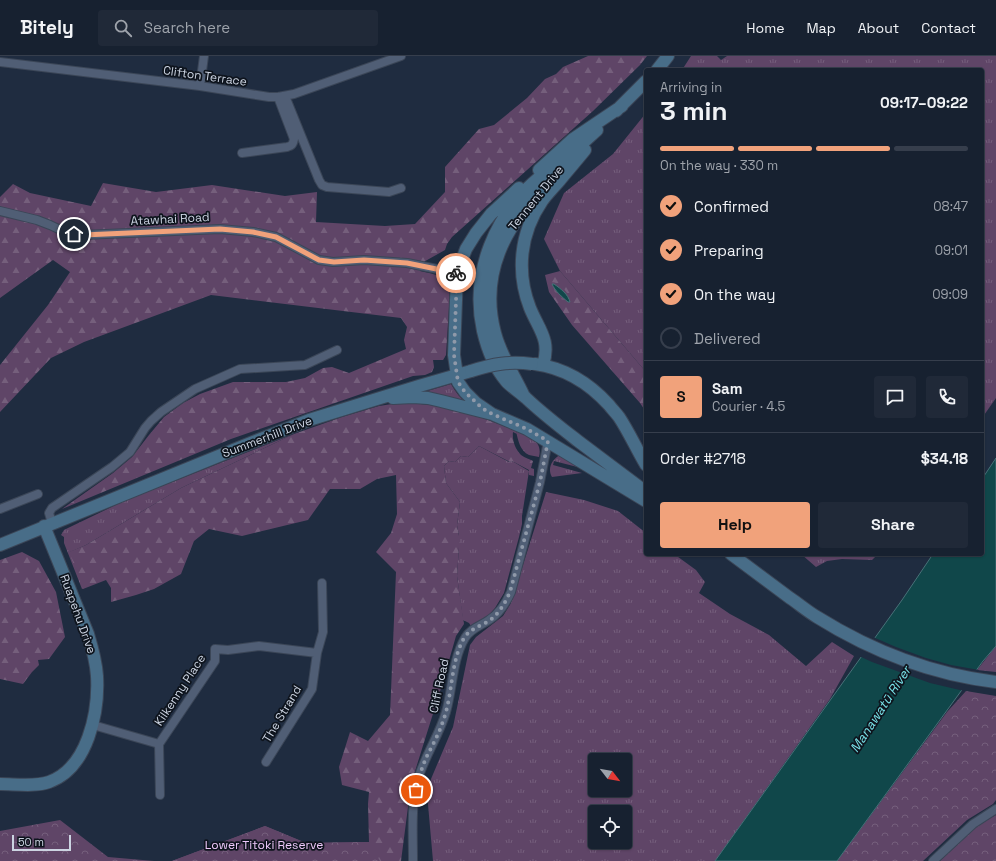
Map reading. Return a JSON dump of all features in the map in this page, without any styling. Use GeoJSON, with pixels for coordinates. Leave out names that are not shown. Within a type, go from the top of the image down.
{"type":"FeatureCollection","features":[{"type":"Feature","properties":{"kind":"main road"},"geometry":{"type":"LineString","coordinates":[[659,68],[668,56]]}},
{"type":"Feature","properties":{"kind":"main road","name":"Tennent Drive"},"geometry":{"type":"LineString","coordinates":[[644,83],[568,158],[540,176],[513,205],[502,221],[485,258],[481,278],[480,294],[480,311],[486,340],[499,371],[506,382],[556,424],[644,490]]}},
{"type":"Feature","properties":{"kind":"main road"},"geometry":{"type":"LineString","coordinates":[[492,414],[476,403],[458,382],[454,355],[457,273],[471,240],[483,223],[572,139],[622,106]]}},
{"type":"Feature","properties":{"kind":"main road"},"geometry":{"type":"LineString","coordinates":[[538,364],[546,353],[545,342],[530,308],[524,288],[521,261],[525,237],[531,218],[542,200],[622,106]]}},
{"type":"Feature","properties":{"kind":"main road","name":"Summerhill Drive"},"geometry":{"type":"LineString","coordinates":[[0,545],[309,420],[370,400],[490,365],[506,363],[538,364],[565,372],[585,383],[601,397],[618,416],[644,462]]}},
{"type":"Feature","properties":{"kind":"main road"},"geometry":{"type":"LineString","coordinates":[[370,400],[399,397],[428,398],[492,414],[527,429],[644,500]]}},
{"type":"Feature","properties":{"kind":"main road","name":"Ruapehu Drive"},"geometry":{"type":"LineString","coordinates":[[0,784],[39,784],[48,783],[57,779],[78,759],[85,746],[96,710],[97,674],[93,651],[48,525]]}},
{"type":"Feature","properties":{"kind":"main road"},"geometry":{"type":"LineString","coordinates":[[734,556],[816,617],[857,640],[905,661],[939,672],[996,682]]}},
{"type":"Feature","properties":{"kind":"main road"},"geometry":{"type":"LineString","coordinates":[[739,556],[766,580]]}},
{"type":"Feature","properties":{"kind":"street"},"geometry":{"type":"LineString","coordinates":[[200,86],[204,56]]}},
{"type":"Feature","properties":{"kind":"street","name":"Clifton Terrace"},"geometry":{"type":"LineString","coordinates":[[0,62],[27,62],[269,97],[282,97],[401,56]]}},
{"type":"Feature","properties":{"kind":"street"},"geometry":{"type":"LineString","coordinates":[[242,153],[291,146],[294,139],[282,97]]}},
{"type":"Feature","properties":{"kind":"street"},"geometry":{"type":"LineString","coordinates":[[282,97],[318,180],[322,185],[327,187],[389,192],[401,188]]}},
{"type":"Feature","properties":{"kind":"street","name":"Atawhai Road"},"geometry":{"type":"LineString","coordinates":[[0,211],[50,224],[65,232],[83,235],[220,229],[253,232],[276,237],[319,260],[334,262],[364,260],[407,263],[457,273]]}},
{"type":"Feature","properties":{"kind":"street"},"geometry":{"type":"LineString","coordinates":[[48,525],[49,513],[52,508],[122,460],[130,452],[151,421],[161,412],[195,389],[240,369],[305,365],[337,350]]}},
{"type":"Feature","properties":{"kind":"street","name":"Cliff Road"},"geometry":{"type":"LineString","coordinates":[[413,861],[414,798],[425,759],[443,722],[450,697],[460,647],[469,632],[490,620],[506,602],[540,482],[548,441]]}},
{"type":"Feature","properties":{"kind":"street"},"geometry":{"type":"LineString","coordinates":[[0,509],[38,494]]}},
{"type":"Feature","properties":{"kind":"street","name":"The Strand"},"geometry":{"type":"LineString","coordinates":[[266,762],[312,689],[317,653],[323,632],[322,583]]}},
{"type":"Feature","properties":{"kind":"street","name":"Kilkenny Place"},"geometry":{"type":"LineString","coordinates":[[160,795],[159,744],[215,661],[215,649],[228,650],[259,646],[317,653]]}},
{"type":"Feature","properties":{"kind":"street","name":"Kilkenny Place"},"geometry":{"type":"LineString","coordinates":[[92,725],[159,744]]}},
{"type":"Feature","properties":{"kind":"street"},"geometry":{"type":"LineString","coordinates":[[933,861],[973,824],[996,809]]}},
{"type":"Feature","properties":{"kind":"green space"},"geometry":{"type":"Polygon","coordinates":[[[588,56],[647,56],[640,65],[593,111],[452,237],[445,250],[420,264],[420,271],[441,277],[447,283],[450,291],[446,355],[443,360],[433,360],[434,367],[432,372],[425,375],[413,376],[231,439],[62,509],[113,473],[132,457],[164,417],[183,403],[200,394],[233,382],[286,382],[305,378],[323,368],[332,367],[349,373],[406,349],[404,340],[407,327],[401,318],[211,295],[84,342],[51,358],[0,412],[0,365],[48,305],[70,272],[53,260],[0,298],[0,197],[13,184],[30,193],[91,206],[103,183],[156,192],[212,185],[285,196],[317,192],[316,222],[385,226],[415,224],[445,192],[445,167],[479,129],[494,125],[527,98],[545,79],[556,74],[563,67],[588,56]]]}},
{"type":"Feature","properties":{"kind":"green space"},"geometry":{"type":"Polygon","coordinates":[[[691,56],[717,56],[721,60],[727,56],[996,56],[996,398],[984,415],[984,68],[683,68],[691,56]]]}},
{"type":"Feature","properties":{"kind":"green space"},"geometry":{"type":"Polygon","coordinates":[[[644,115],[644,370],[560,271],[544,239],[564,193],[613,154],[644,115]]]}},
{"type":"Feature","properties":{"kind":"green space"},"geometry":{"type":"Polygon","coordinates":[[[560,271],[644,370],[644,409],[572,325],[549,292],[545,275],[560,271]]]}},
{"type":"Feature","properties":{"kind":"green space"},"geometry":{"type":"Polygon","coordinates":[[[551,282],[555,282],[564,289],[572,304],[567,304],[559,297],[553,289],[551,282]]]}},
{"type":"Feature","properties":{"kind":"green space"},"geometry":{"type":"Polygon","coordinates":[[[451,384],[459,396],[469,405],[414,395],[451,384]]]}},
{"type":"Feature","properties":{"kind":"green space"},"geometry":{"type":"Polygon","coordinates":[[[392,404],[425,404],[452,409],[485,419],[516,431],[517,434],[513,432],[513,435],[516,447],[521,455],[533,461],[531,468],[534,469],[534,476],[529,475],[529,470],[479,446],[468,457],[461,456],[455,462],[449,461],[444,466],[446,483],[460,502],[457,525],[459,547],[457,576],[464,624],[456,636],[411,784],[401,861],[172,861],[265,826],[306,843],[369,842],[369,792],[342,785],[339,767],[350,732],[368,741],[390,715],[396,572],[376,552],[391,533],[397,514],[396,475],[377,479],[360,489],[330,489],[308,520],[242,536],[209,529],[194,541],[181,574],[154,589],[111,602],[111,588],[106,580],[83,589],[69,552],[86,545],[181,488],[294,434],[342,417],[379,406],[392,404]]]}},
{"type":"Feature","properties":{"kind":"green space"},"geometry":{"type":"Polygon","coordinates":[[[516,431],[530,437],[537,443],[540,451],[539,457],[529,455],[523,451],[516,431]]]}},
{"type":"Feature","properties":{"kind":"green space"},"geometry":{"type":"Polygon","coordinates":[[[294,434],[181,488],[86,545],[70,552],[84,588],[82,589],[64,543],[64,537],[61,535],[64,530],[124,501],[294,434]]]}},
{"type":"Feature","properties":{"kind":"green space"},"geometry":{"type":"Polygon","coordinates":[[[479,446],[509,462],[512,461],[529,471],[522,524],[504,593],[495,608],[487,617],[471,626],[463,620],[457,576],[459,536],[457,525],[460,502],[446,483],[444,466],[449,461],[455,462],[461,456],[468,457],[479,446]]]}},
{"type":"Feature","properties":{"kind":"green space"},"geometry":{"type":"Polygon","coordinates":[[[560,455],[589,470],[554,461],[553,465],[582,473],[552,477],[550,471],[551,464],[555,459],[560,455]]]}},
{"type":"Feature","properties":{"kind":"green space"},"geometry":{"type":"Polygon","coordinates":[[[546,492],[584,500],[618,511],[644,531],[644,556],[677,556],[696,570],[705,582],[699,593],[730,614],[769,635],[806,666],[832,642],[854,656],[830,699],[715,861],[433,861],[427,793],[431,779],[453,727],[470,645],[476,637],[503,616],[511,603],[546,492]]]}},
{"type":"Feature","properties":{"kind":"green space"},"geometry":{"type":"Polygon","coordinates":[[[22,552],[39,561],[56,592],[65,637],[49,659],[38,660],[39,665],[23,684],[0,679],[0,560],[22,552]]]}},
{"type":"Feature","properties":{"kind":"green space"},"geometry":{"type":"Polygon","coordinates":[[[803,556],[876,556],[872,560],[842,559],[827,561],[816,567],[803,556]]]}},
{"type":"Feature","properties":{"kind":"green space"},"geometry":{"type":"Polygon","coordinates":[[[996,646],[996,672],[977,670],[996,646]]]}},
{"type":"Feature","properties":{"kind":"green space"},"geometry":{"type":"Polygon","coordinates":[[[966,691],[996,696],[996,800],[993,804],[967,820],[923,861],[837,861],[947,712],[966,691]]]}},
{"type":"Feature","properties":{"kind":"green space"},"geometry":{"type":"Polygon","coordinates":[[[996,815],[996,861],[940,861],[977,826],[996,815]]]}},
{"type":"Feature","properties":{"kind":"green space"},"geometry":{"type":"Polygon","coordinates":[[[60,820],[108,857],[154,861],[0,861],[0,831],[60,820]]]}},
{"type":"Feature","properties":{"kind":"green space","name":"Lower Titoki Reserve"},"geometry":{"type":"Polygon","coordinates":[[[265,826],[306,843],[369,842],[380,861],[172,861],[265,826]]]}},
{"type":"Feature","properties":{"kind":"water"},"geometry":{"type":"Polygon","coordinates":[[[552,284],[564,292],[570,302],[559,294],[552,284]]]}},
{"type":"Feature","properties":{"kind":"water","name":"Manawatū River"},"geometry":{"type":"Polygon","coordinates":[[[996,458],[996,646],[983,661],[837,861],[715,861],[902,600],[932,556],[984,556],[984,476],[996,458]]]}},
{"type":"Feature","properties":{"kind":"pier"},"geometry":{"type":"Polygon","coordinates":[[[873,637],[926,658],[951,665],[979,670],[964,691],[930,683],[859,656],[873,637]]]}},
{"type":"Feature","properties":{"kind":"way so far"},"geometry":{"type":"LineString","coordinates":[[416,790],[425,759],[443,722],[450,697],[460,647],[469,632],[490,620],[500,610],[506,602],[510,592],[540,482],[548,441],[527,429],[492,414],[482,408],[465,392],[458,382],[454,355],[456,273]]}},
{"type":"Feature","properties":{"kind":"route"},"geometry":{"type":"LineString","coordinates":[[74,234],[83,235],[220,229],[253,232],[276,237],[319,260],[334,262],[364,260],[407,263],[456,273]]}}]}
